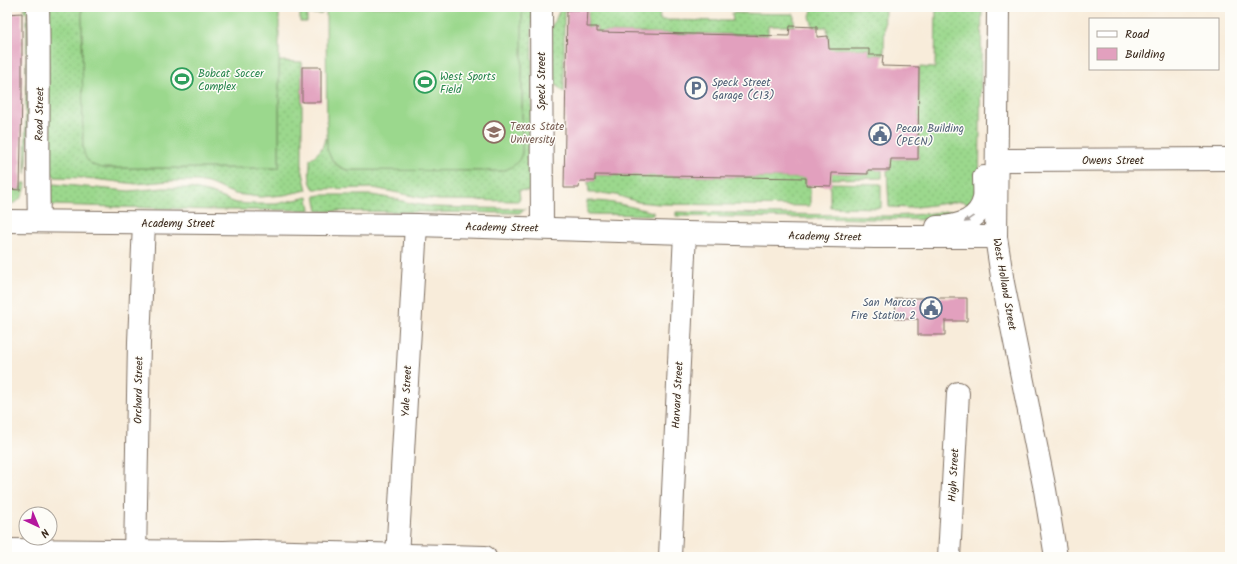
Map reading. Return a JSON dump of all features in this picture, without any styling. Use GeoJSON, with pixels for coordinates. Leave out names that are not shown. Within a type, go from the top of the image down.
{"type":"FeatureCollection","features":[{"type":"Feature","properties":{"kind":"street","name":"Read Street"},"geometry":{"type":"LineString","coordinates":[[38,7],[39,221]]}},
{"type":"Feature","properties":{"kind":"street","name":"Speck Street"},"geometry":{"type":"LineString","coordinates":[[541,7],[542,228]]}},
{"type":"Feature","properties":{"kind":"street","name":"West Holland Street"},"geometry":{"type":"LineString","coordinates":[[998,7],[996,237],[1003,283],[1045,490],[1056,557]]}},
{"type":"Feature","properties":{"kind":"street","name":"Owens Street"},"geometry":{"type":"LineString","coordinates":[[997,154],[1230,159]]}},
{"type":"Feature","properties":{"kind":"street"},"geometry":{"type":"LineString","coordinates":[[924,237],[936,227],[961,224],[978,212],[984,197],[984,170],[988,160],[997,154]]}},
{"type":"Feature","properties":{"kind":"street","name":"Academy Street"},"geometry":{"type":"LineString","coordinates":[[7,221],[416,225],[684,233],[996,237]]}},
{"type":"Feature","properties":{"kind":"street","name":"Orchard Street"},"geometry":{"type":"LineString","coordinates":[[135,554],[139,342],[144,223]]}},
{"type":"Feature","properties":{"kind":"street","name":"Yale Street"},"geometry":{"type":"LineString","coordinates":[[397,556],[416,225]]}},
{"type":"Feature","properties":{"kind":"street","name":"Harvard Street"},"geometry":{"type":"LineString","coordinates":[[670,557],[684,233]]}},
{"type":"Feature","properties":{"kind":"street","name":"High Street"},"geometry":{"type":"LineString","coordinates":[[949,557],[958,393]]}},
{"type":"Feature","properties":{"kind":"street"},"geometry":{"type":"LineString","coordinates":[[7,550],[135,554],[255,551],[397,556],[485,557]]}},
{"type":"Feature","properties":{"kind":"green space"},"geometry":{"type":"Polygon","coordinates":[[[24,7],[28,7],[28,146],[26,174],[27,13],[24,12],[24,7]]]}},
{"type":"Feature","properties":{"kind":"green space"},"geometry":{"type":"Polygon","coordinates":[[[48,7],[82,7],[83,147],[85,155],[89,161],[103,168],[279,168],[279,61],[302,62],[302,168],[307,190],[284,195],[260,197],[235,194],[208,183],[197,181],[169,181],[136,184],[85,178],[55,177],[49,171],[48,7]]]}},
{"type":"Feature","properties":{"kind":"green space","name":"Bobcat Soccer Complex"},"geometry":{"type":"Polygon","coordinates":[[[82,7],[279,7],[279,168],[103,168],[88,162],[83,147],[82,7]]]}},
{"type":"Feature","properties":{"kind":"green space"},"geometry":{"type":"Polygon","coordinates":[[[300,7],[322,7],[322,14],[307,14],[307,22],[300,22],[300,7]]]}},
{"type":"Feature","properties":{"kind":"green space","name":"West Sports Field"},"geometry":{"type":"Polygon","coordinates":[[[326,7],[522,7],[522,152],[517,162],[508,169],[500,171],[348,170],[337,165],[330,156],[327,148],[326,7]]]}},
{"type":"Feature","properties":{"kind":"green space"},"geometry":{"type":"Polygon","coordinates":[[[522,7],[532,7],[532,185],[528,191],[519,190],[520,199],[518,201],[439,200],[374,188],[314,189],[310,182],[310,159],[320,150],[325,138],[327,140],[328,151],[332,160],[338,166],[348,170],[500,171],[508,169],[514,165],[521,156],[522,152],[522,7]]]}},
{"type":"Feature","properties":{"kind":"green space"},"geometry":{"type":"Polygon","coordinates":[[[561,7],[571,7],[571,10],[565,10],[564,18],[564,92],[557,86],[551,77],[546,34],[555,21],[561,7]]]}},
{"type":"Feature","properties":{"kind":"green space"},"geometry":{"type":"Polygon","coordinates":[[[583,7],[659,7],[660,20],[733,21],[732,13],[794,14],[794,26],[768,26],[768,35],[597,32],[597,27],[587,27],[588,9],[583,9],[583,7]]]}},
{"type":"Feature","properties":{"kind":"green space"},"geometry":{"type":"Polygon","coordinates":[[[813,7],[885,7],[884,55],[869,55],[869,49],[833,49],[832,85],[842,85],[840,173],[868,174],[868,170],[882,170],[882,178],[831,179],[825,154],[827,27],[813,27],[810,16],[813,7]]]}},
{"type":"Feature","properties":{"kind":"green space"},"geometry":{"type":"Polygon","coordinates":[[[936,7],[982,7],[979,192],[973,206],[962,201],[910,208],[889,207],[887,170],[890,170],[891,164],[886,159],[918,159],[919,67],[935,68],[936,7]]]}},
{"type":"Feature","properties":{"kind":"green space"},"geometry":{"type":"Polygon","coordinates":[[[595,175],[806,178],[806,185],[810,185],[810,206],[659,204],[638,202],[616,195],[589,193],[588,181],[595,181],[595,175]]]}},
{"type":"Feature","properties":{"kind":"green space"},"geometry":{"type":"Polygon","coordinates":[[[22,183],[26,183],[26,187],[21,198],[15,203],[7,204],[7,189],[19,190],[22,183]]]}},
{"type":"Feature","properties":{"kind":"green space"},"geometry":{"type":"Polygon","coordinates":[[[830,183],[881,184],[881,208],[830,207],[830,183]]]}},
{"type":"Feature","properties":{"kind":"green space"},"geometry":{"type":"Polygon","coordinates":[[[54,184],[129,191],[164,188],[190,188],[211,193],[236,203],[255,204],[276,204],[308,197],[310,210],[216,210],[52,205],[48,199],[47,189],[54,184]]]}},
{"type":"Feature","properties":{"kind":"green space"},"geometry":{"type":"Polygon","coordinates":[[[372,195],[436,207],[526,209],[519,213],[318,211],[315,196],[372,195]]]}},
{"type":"Feature","properties":{"kind":"green space"},"geometry":{"type":"Polygon","coordinates":[[[587,201],[620,204],[653,212],[653,215],[587,214],[587,201]]]}},
{"type":"Feature","properties":{"kind":"green space"},"geometry":{"type":"Polygon","coordinates":[[[960,210],[966,213],[935,220],[676,216],[676,212],[888,216],[960,210]]]}},
{"type":"Feature","properties":{"kind":"building","name":"Speck Street Garage (C13)"},"geometry":{"type":"Polygon","coordinates":[[[567,10],[588,10],[587,27],[597,27],[597,32],[789,36],[790,26],[817,27],[817,37],[828,36],[829,49],[869,49],[869,55],[883,55],[882,66],[919,67],[918,159],[891,159],[890,170],[868,170],[868,174],[832,173],[831,186],[806,185],[806,178],[595,175],[595,181],[580,181],[579,188],[564,188],[567,10]]]}},
{"type":"Feature","properties":{"kind":"building"},"geometry":{"type":"Polygon","coordinates":[[[22,13],[20,190],[7,189],[7,14],[22,13]]]}},
{"type":"Feature","properties":{"kind":"building"},"geometry":{"type":"Polygon","coordinates":[[[302,67],[321,67],[321,102],[302,102],[302,67]]]}},
{"type":"Feature","properties":{"kind":"building","name":"San Marcos Fire Station 2"},"geometry":{"type":"Polygon","coordinates":[[[896,298],[967,298],[967,321],[945,321],[945,335],[918,335],[918,319],[895,319],[896,298]]]}},
{"type":"Feature","properties":{"kind":"place","name":"Bobcat Soccer Complex"},"geometry":{"type":"Point","coordinates":[182,79]}},
{"type":"Feature","properties":{"kind":"place","name":"West Sports Field"},"geometry":{"type":"Point","coordinates":[425,82]}},
{"type":"Feature","properties":{"kind":"place","name":"Speck Street Garage (C13)"},"geometry":{"type":"Point","coordinates":[696,88]}},
{"type":"Feature","properties":{"kind":"place","name":"Texas State University"},"geometry":{"type":"Point","coordinates":[494,132]}},
{"type":"Feature","properties":{"kind":"place","name":"Pecan Building (PECN)"},"geometry":{"type":"Point","coordinates":[880,134]}},
{"type":"Feature","properties":{"kind":"place","name":"San Marcos Fire Station 2"},"geometry":{"type":"Point","coordinates":[931,308]}}]}
